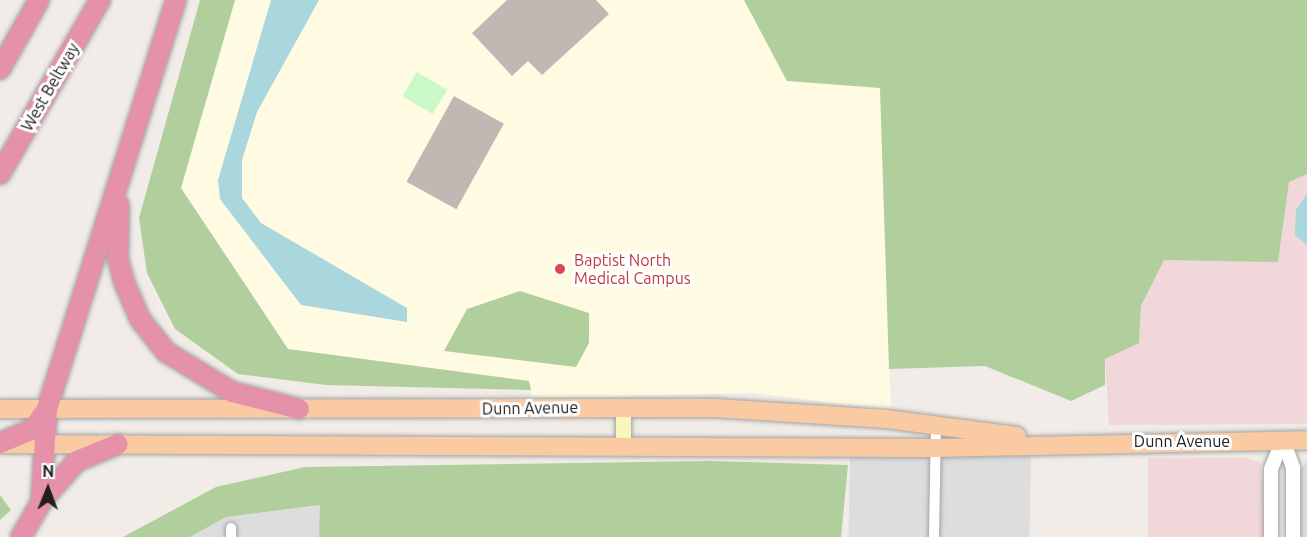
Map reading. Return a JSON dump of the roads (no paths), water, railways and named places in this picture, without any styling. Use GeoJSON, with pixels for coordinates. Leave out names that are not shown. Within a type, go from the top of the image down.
{"type":"FeatureCollection","features":[{"type":"Feature","properties":{"kind":"highway"},"geometry":{"type":"LineString","coordinates":[[0,69],[39,0]]}},
{"type":"Feature","properties":{"kind":"highway","name":"West Beltway"},"geometry":{"type":"LineString","coordinates":[[0,174],[100,0]]}},
{"type":"Feature","properties":{"kind":"highway"},"geometry":{"type":"LineString","coordinates":[[0,443],[33,429],[47,409],[125,171],[176,0]]}},
{"type":"Feature","properties":{"kind":"highway"},"geometry":{"type":"LineString","coordinates":[[125,171],[118,259],[131,298],[153,336],[207,381],[299,409]]}},
{"type":"Feature","properties":{"kind":"highway"},"geometry":{"type":"LineString","coordinates":[[41,503],[47,444],[47,409]]}},
{"type":"Feature","properties":{"kind":"highway"},"geometry":{"type":"LineString","coordinates":[[21,537],[41,503],[77,461],[118,444]]}},
{"type":"Feature","properties":{"kind":"main road","name":"Dunn Avenue"},"geometry":{"type":"LineString","coordinates":[[0,409],[623,408],[772,411],[936,424],[1058,441]]}},
{"type":"Feature","properties":{"kind":"main road"},"geometry":{"type":"LineString","coordinates":[[623,408],[623,442]]}},
{"type":"Feature","properties":{"kind":"main road","name":"Dunn Avenue"},"geometry":{"type":"LineString","coordinates":[[0,443],[623,442],[934,448],[1058,441],[1307,440]]}},
{"type":"Feature","properties":{"kind":"street"},"geometry":{"type":"LineString","coordinates":[[934,537],[936,424]]}},
{"type":"Feature","properties":{"kind":"street"},"geometry":{"type":"LineString","coordinates":[[1271,537],[1271,469],[1283,440]]}},
{"type":"Feature","properties":{"kind":"street"},"geometry":{"type":"LineString","coordinates":[[1283,440],[1293,468],[1293,537]]}},
{"type":"Feature","properties":{"kind":"water"},"geometry":{"type":"Polygon","coordinates":[[[271,0],[319,0],[257,112],[242,160],[242,198],[261,223],[407,308],[407,322],[301,305],[220,199],[218,180],[271,0]]]}},
{"type":"Feature","properties":{"kind":"water"},"geometry":{"type":"Polygon","coordinates":[[[1307,194],[1307,245],[1295,235],[1296,210],[1307,194]]]}},
{"type":"Feature","properties":{"kind":"place","name":"Baptist North Medical Campus"},"geometry":{"type":"Point","coordinates":[560,269]}}]}
